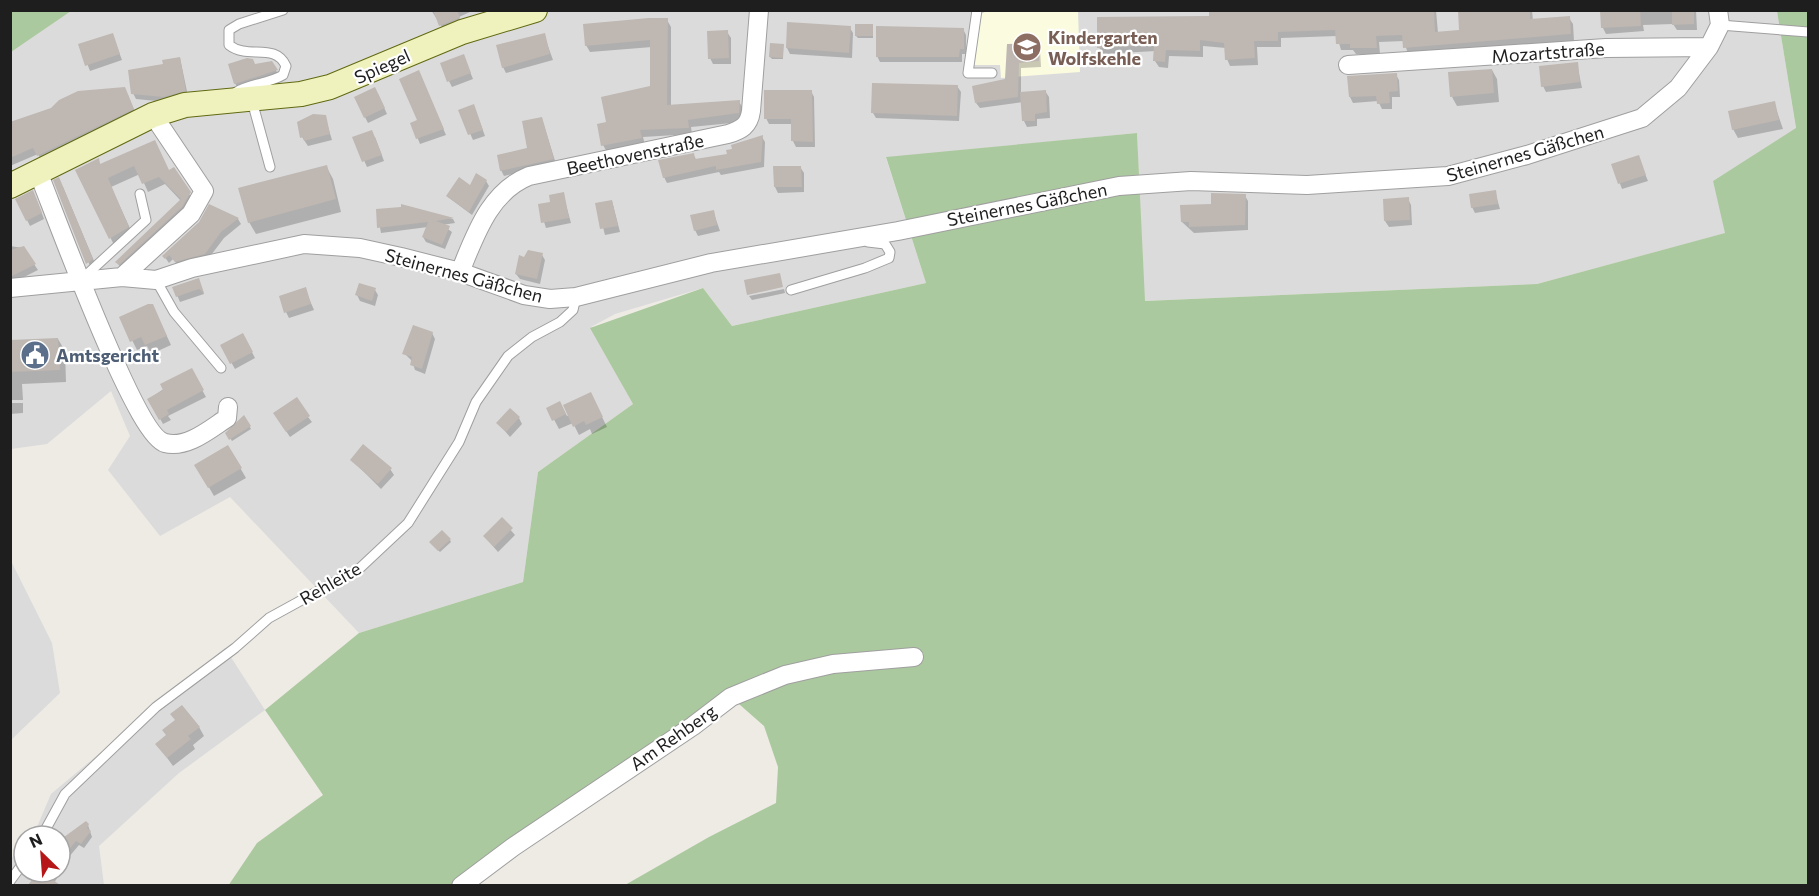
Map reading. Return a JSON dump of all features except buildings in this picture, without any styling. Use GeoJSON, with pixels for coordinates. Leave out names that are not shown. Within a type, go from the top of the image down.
{"type":"FeatureCollection","features":[{"type":"Feature","properties":{"kind":"street","name":"Spiegel"},"geometry":{"type":"LineString","coordinates":[[10,186],[153,115],[185,105],[224,99],[252,99],[301,94],[330,87],[462,32],[536,10]]}},
{"type":"Feature","properties":{"kind":"street","name":"Beethovenstraße"},"geometry":{"type":"LineString","coordinates":[[460,272],[479,224],[506,189],[515,182],[529,176],[728,134],[745,126],[750,120],[759,10]]}},
{"type":"Feature","properties":{"kind":"street"},"geometry":{"type":"LineString","coordinates":[[1709,47],[1719,18]]}},
{"type":"Feature","properties":{"kind":"street","name":"Steinernes Gäßchen"},"geometry":{"type":"LineString","coordinates":[[156,280],[192,268],[285,247],[320,245],[360,248],[460,272],[524,295],[550,299],[576,297],[711,263],[854,238],[1119,186],[1191,181],[1307,185],[1448,176],[1527,155],[1642,118],[1678,88],[1709,47]]}},
{"type":"Feature","properties":{"kind":"street","name":"Mozartstraße"},"geometry":{"type":"LineString","coordinates":[[1348,65],[1606,48],[1709,47]]}},
{"type":"Feature","properties":{"kind":"street"},"geometry":{"type":"LineString","coordinates":[[122,277],[191,214],[204,191],[153,115]]}},
{"type":"Feature","properties":{"kind":"street"},"geometry":{"type":"LineString","coordinates":[[38,172],[82,280],[88,304],[137,408],[155,438],[174,444],[187,442],[227,418],[228,407]]}},
{"type":"Feature","properties":{"kind":"street"},"geometry":{"type":"LineString","coordinates":[[10,288],[122,277],[156,280]]}},
{"type":"Feature","properties":{"kind":"street","name":"Am Rehberg"},"geometry":{"type":"LineString","coordinates":[[461,885],[693,726],[731,696],[794,672],[833,664],[914,657]]}},
{"type":"Feature","properties":{"kind":"lane","name":"Spiegel"},"geometry":{"type":"LineString","coordinates":[[224,99],[247,86],[266,83],[283,75],[286,66],[281,57],[275,53],[237,52],[229,45],[228,38],[229,30],[239,24],[283,10]]}},
{"type":"Feature","properties":{"kind":"lane"},"geometry":{"type":"LineString","coordinates":[[977,10],[969,73],[992,73]]}},
{"type":"Feature","properties":{"kind":"lane"},"geometry":{"type":"LineString","coordinates":[[1719,18],[1809,32]]}},
{"type":"Feature","properties":{"kind":"lane"},"geometry":{"type":"LineString","coordinates":[[252,99],[270,167]]}},
{"type":"Feature","properties":{"kind":"lane"},"geometry":{"type":"LineString","coordinates":[[82,280],[146,220],[140,195]]}},
{"type":"Feature","properties":{"kind":"lane"},"geometry":{"type":"LineString","coordinates":[[791,290],[855,272],[889,258],[890,252],[885,244],[854,238]]}},
{"type":"Feature","properties":{"kind":"lane"},"geometry":{"type":"LineString","coordinates":[[156,280],[174,312],[221,368]]}},
{"type":"Feature","properties":{"kind":"lane","name":"Rehleite"},"geometry":{"type":"LineString","coordinates":[[49,824],[65,794],[156,707],[236,648],[269,618],[360,568],[408,523],[459,442],[476,402],[508,356],[532,337],[560,322],[573,310],[576,297]]}},
{"type":"Feature","properties":{"kind":"shaded area"},"geometry":{"type":"Polygon","coordinates":[[[71,10],[1777,10],[1796,129],[1713,181],[1726,233],[1537,284],[1144,301],[1137,133],[886,158],[926,283],[732,326],[703,288],[615,314],[591,327],[633,404],[538,472],[523,582],[359,633],[230,497],[160,536],[108,470],[130,436],[111,391],[47,444],[11,449],[10,52],[71,10]]]}},
{"type":"Feature","properties":{"kind":"shaded area","name":"Kindergarten Wolfskehle"},"geometry":{"type":"Polygon","coordinates":[[[987,11],[1078,11],[1080,72],[1001,78],[1000,65],[973,65],[977,29],[981,14],[987,11]]]}},
{"type":"Feature","properties":{"kind":"shaded area"},"geometry":{"type":"Polygon","coordinates":[[[11,561],[52,643],[60,693],[11,740],[11,561]]]}},
{"type":"Feature","properties":{"kind":"shaded area"},"geometry":{"type":"Polygon","coordinates":[[[225,648],[265,710],[179,773],[99,846],[104,885],[11,886],[12,858],[12,884],[72,884],[72,824],[38,824],[51,794],[225,648]]]}},
{"type":"Feature","properties":{"kind":"green space"},"geometry":{"type":"Polygon","coordinates":[[[11,10],[71,10],[71,11],[11,52],[11,10]]]}},
{"type":"Feature","properties":{"kind":"green space"},"geometry":{"type":"Polygon","coordinates":[[[1777,11],[1808,11],[1808,885],[625,885],[709,837],[776,803],[778,767],[764,726],[731,697],[461,885],[228,886],[257,843],[323,795],[265,710],[359,633],[523,582],[538,472],[633,404],[590,328],[703,288],[732,326],[926,283],[886,157],[1137,133],[1145,301],[1537,284],[1725,233],[1713,181],[1796,128],[1777,11]]]}},
{"type":"Feature","properties":{"kind":"place","name":"Kindergarten Wolfskehle"},"geometry":{"type":"Point","coordinates":[1027,47]}},
{"type":"Feature","properties":{"kind":"place","name":"Amtsgericht"},"geometry":{"type":"Point","coordinates":[35,355]}}]}
